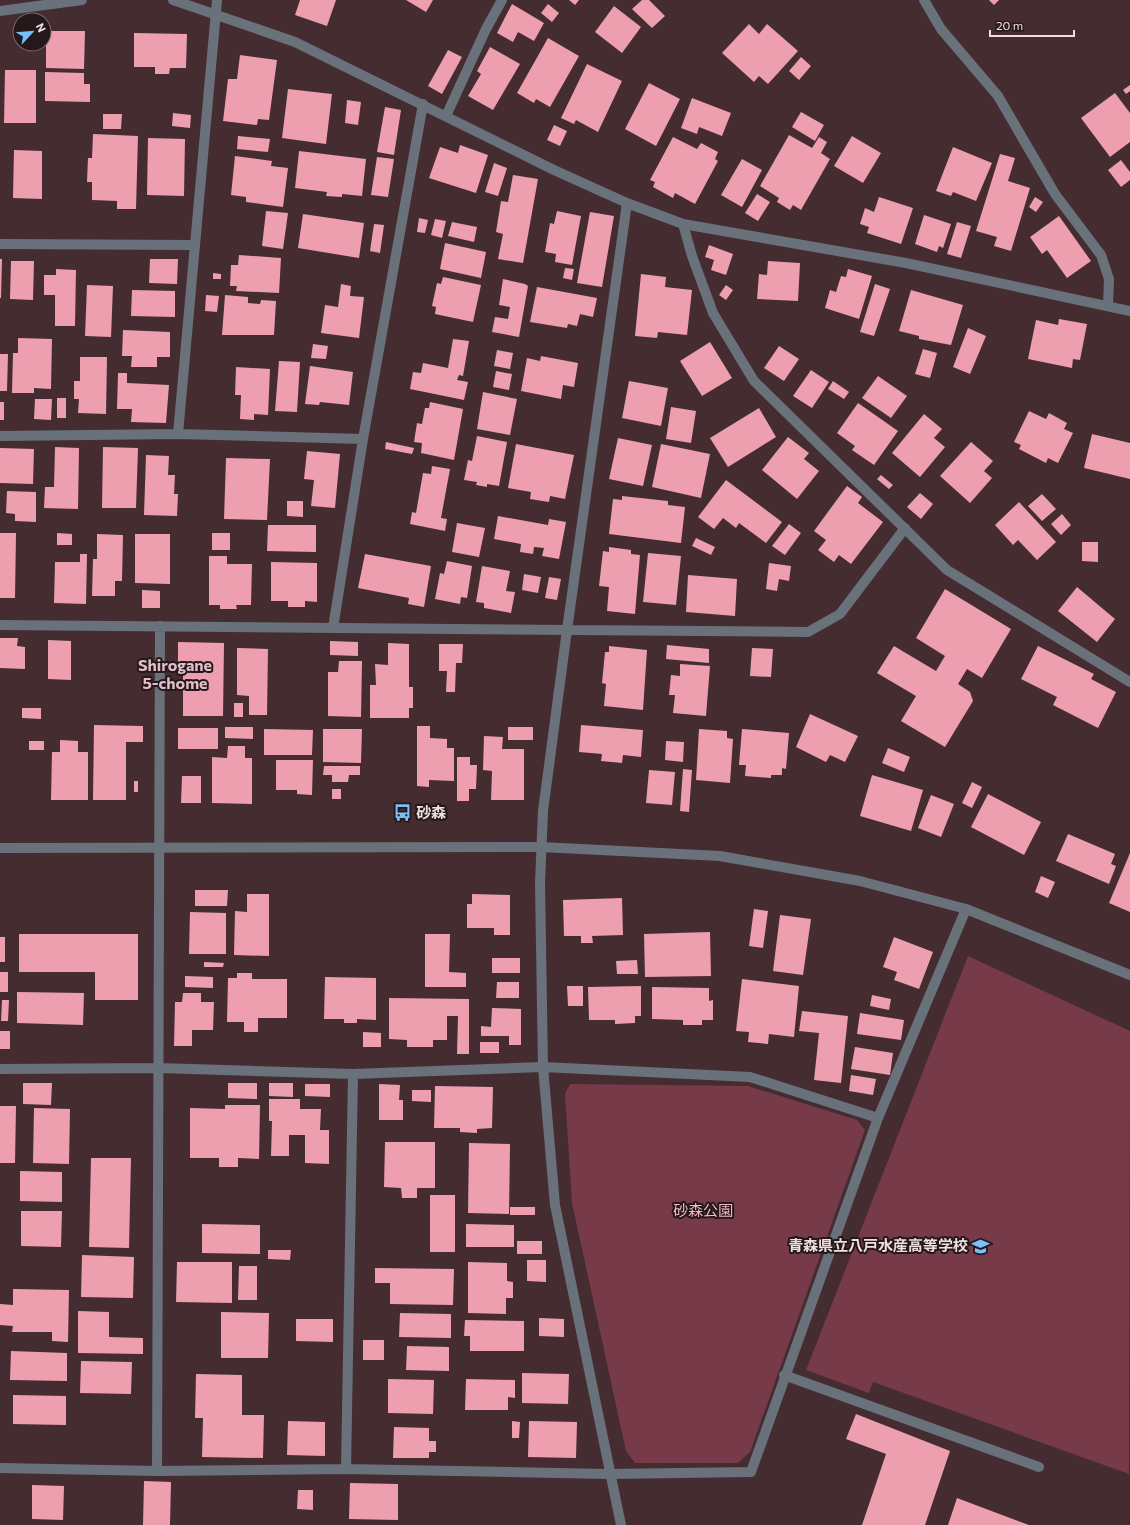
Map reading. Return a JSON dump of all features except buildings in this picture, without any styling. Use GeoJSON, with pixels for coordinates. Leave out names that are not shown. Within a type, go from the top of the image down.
{"type":"FeatureCollection","features":[{"type":"Feature","properties":{"kind":"street"},"geometry":{"type":"LineString","coordinates":[[0,11],[82,0]]}},
{"type":"Feature","properties":{"kind":"street"},"geometry":{"type":"LineString","coordinates":[[173,0],[215,13],[295,42],[554,170],[627,203],[683,224],[906,263],[1108,305],[1130,311]]}},
{"type":"Feature","properties":{"kind":"street"},"geometry":{"type":"LineString","coordinates":[[178,434],[217,0]]}},
{"type":"Feature","properties":{"kind":"street"},"geometry":{"type":"LineString","coordinates":[[446,116],[486,29],[502,0]]}},
{"type":"Feature","properties":{"kind":"street"},"geometry":{"type":"LineString","coordinates":[[924,0],[941,29],[998,96],[1055,194],[1101,255],[1109,279],[1108,305]]}},
{"type":"Feature","properties":{"kind":"street"},"geometry":{"type":"LineString","coordinates":[[333,628],[363,439],[423,104]]}},
{"type":"Feature","properties":{"kind":"street"},"geometry":{"type":"LineString","coordinates":[[621,1525],[609,1474],[555,1204],[544,1067],[540,883],[543,811],[566,630],[627,203]]}},
{"type":"Feature","properties":{"kind":"street"},"geometry":{"type":"LineString","coordinates":[[683,224],[692,256],[713,312],[754,381],[947,570],[1130,682]]}},
{"type":"Feature","properties":{"kind":"street"},"geometry":{"type":"LineString","coordinates":[[0,244],[195,244]]}},
{"type":"Feature","properties":{"kind":"street"},"geometry":{"type":"LineString","coordinates":[[0,436],[178,434],[363,439]]}},
{"type":"Feature","properties":{"kind":"street"},"geometry":{"type":"LineString","coordinates":[[0,625],[808,632],[840,614],[905,528]]}},
{"type":"Feature","properties":{"kind":"street"},"geometry":{"type":"LineString","coordinates":[[158,1471],[160,626]]}},
{"type":"Feature","properties":{"kind":"street"},"geometry":{"type":"LineString","coordinates":[[0,848],[541,847],[720,856],[860,880],[966,909],[1130,975]]}},
{"type":"Feature","properties":{"kind":"street"},"geometry":{"type":"LineString","coordinates":[[0,1468],[158,1471],[346,1468],[609,1474],[751,1472],[784,1375],[878,1118],[966,909]]}},
{"type":"Feature","properties":{"kind":"street"},"geometry":{"type":"LineString","coordinates":[[0,1069],[158,1068],[353,1074],[544,1067],[750,1077],[878,1118]]}},
{"type":"Feature","properties":{"kind":"street"},"geometry":{"type":"LineString","coordinates":[[346,1468],[353,1074]]}},
{"type":"Feature","properties":{"kind":"street"},"geometry":{"type":"LineString","coordinates":[[784,1375],[1039,1467]]}},
{"type":"Feature","properties":{"kind":"green space","name":"青森県立八戸水産高等学校"},"geometry":{"type":"Polygon","coordinates":[[[968,956],[1130,1031],[1129,1474],[873,1382],[869,1393],[806,1370],[968,956]]]}},
{"type":"Feature","properties":{"kind":"green space","name":"砂森公園"},"geometry":{"type":"Polygon","coordinates":[[[570,1084],[748,1086],[857,1120],[865,1130],[750,1452],[738,1463],[635,1463],[626,1451],[572,1203],[565,1094],[570,1084]]]}},
{"type":"Feature","properties":{"kind":"place","name":"砂森"},"geometry":{"type":"Point","coordinates":[403,813]}},
{"type":"Feature","properties":{"kind":"place","name":"青森県立八戸水産高等学校"},"geometry":{"type":"Point","coordinates":[981,1246]}},
{"type":"Feature","properties":{"kind":"district","name":"Shirogane 5-chome"},"geometry":{"type":"Point","coordinates":[175,674]}}]}
